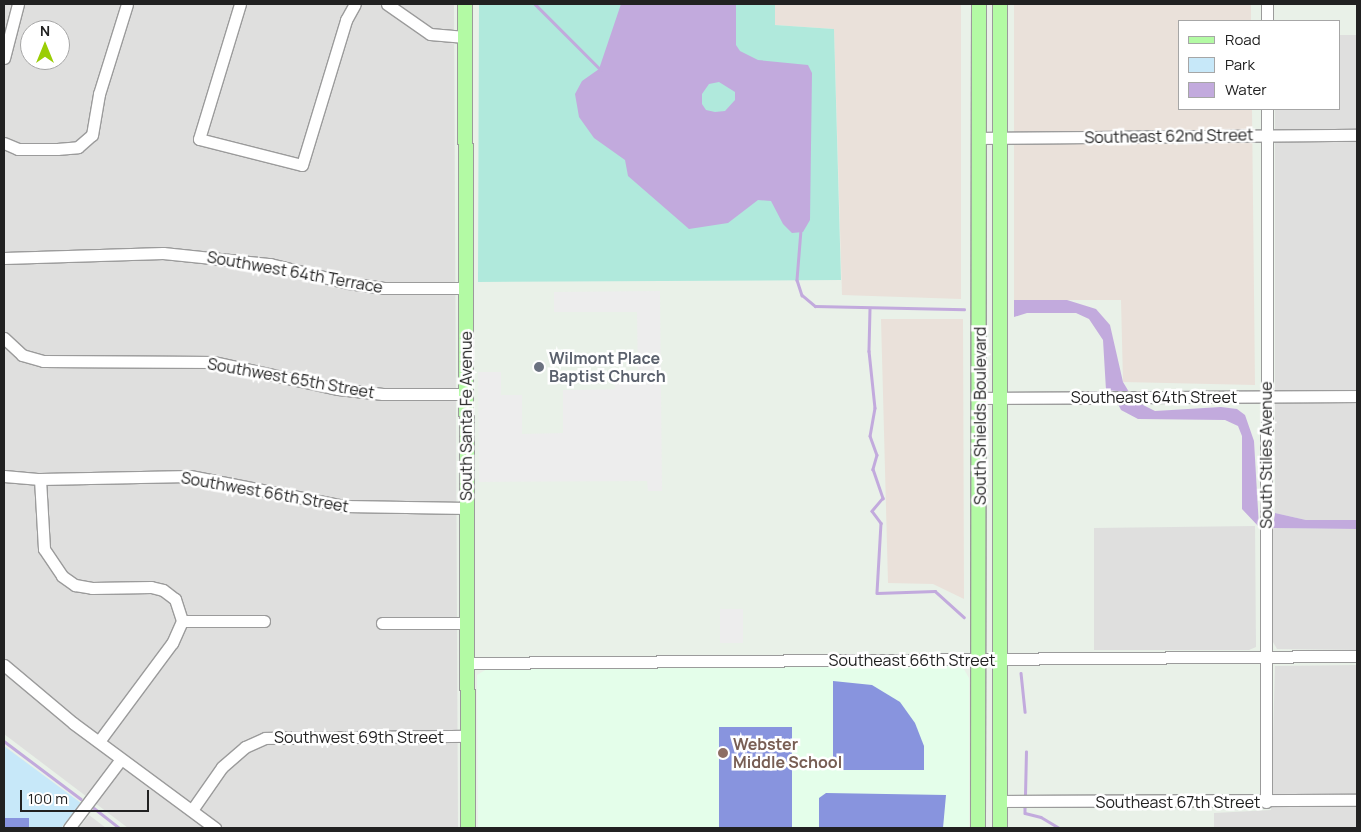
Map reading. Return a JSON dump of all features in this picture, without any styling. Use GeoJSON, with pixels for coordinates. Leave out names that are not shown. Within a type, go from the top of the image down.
{"type":"FeatureCollection","features":[{"type":"Feature","properties":{"kind":"main road","name":"South Santa Fe Avenue"},"geometry":{"type":"LineString","coordinates":[[465,4],[468,828]]}},
{"type":"Feature","properties":{"kind":"main road","name":"South Shields Boulevard"},"geometry":{"type":"LineString","coordinates":[[978,828],[980,4]]}},
{"type":"Feature","properties":{"kind":"main road","name":"South Shields Boulevard"},"geometry":{"type":"LineString","coordinates":[[1000,4],[1000,828]]}},
{"type":"Feature","properties":{"kind":"street"},"geometry":{"type":"LineString","coordinates":[[4,58],[18,4]]}},
{"type":"Feature","properties":{"kind":"street"},"geometry":{"type":"LineString","coordinates":[[4,143],[18,150],[78,147],[92,134],[99,94],[127,4]]}},
{"type":"Feature","properties":{"kind":"street"},"geometry":{"type":"LineString","coordinates":[[240,4],[199,139],[302,165],[346,20],[355,4]]}},
{"type":"Feature","properties":{"kind":"street"},"geometry":{"type":"LineString","coordinates":[[387,4],[430,34],[465,37]]}},
{"type":"Feature","properties":{"kind":"street"},"geometry":{"type":"LineString","coordinates":[[1267,4],[1267,20]]}},
{"type":"Feature","properties":{"kind":"street","name":"South Stiles Avenue"},"geometry":{"type":"LineString","coordinates":[[1266,802],[1267,110]]}},
{"type":"Feature","properties":{"kind":"street","name":"Southeast 62nd Street"},"geometry":{"type":"LineString","coordinates":[[980,138],[1357,135]]}},
{"type":"Feature","properties":{"kind":"street","name":"Southwest 64th Terrace"},"geometry":{"type":"LineString","coordinates":[[4,258],[87,253],[180,254],[270,264],[348,283],[384,288],[466,288]]}},
{"type":"Feature","properties":{"kind":"street","name":"Southwest 65th Street"},"geometry":{"type":"LineString","coordinates":[[4,338],[22,355],[43,361],[214,362],[338,389],[383,394],[466,394]]}},
{"type":"Feature","properties":{"kind":"street","name":"Southeast 64th Street"},"geometry":{"type":"LineString","coordinates":[[980,398],[1357,396]]}},
{"type":"Feature","properties":{"kind":"street","name":"Southwest 66th Street"},"geometry":{"type":"LineString","coordinates":[[4,476],[40,479],[190,476],[345,506],[467,508]]}},
{"type":"Feature","properties":{"kind":"street"},"geometry":{"type":"LineString","coordinates":[[40,479],[44,549],[62,576],[75,584],[92,588],[151,587],[163,590],[174,599],[182,621],[172,643],[100,740]]}},
{"type":"Feature","properties":{"kind":"street"},"geometry":{"type":"LineString","coordinates":[[182,621],[264,620]]}},
{"type":"Feature","properties":{"kind":"street"},"geometry":{"type":"LineString","coordinates":[[382,623],[467,622]]}},
{"type":"Feature","properties":{"kind":"street","name":"Southeast 66th Street"},"geometry":{"type":"LineString","coordinates":[[467,663],[978,661],[1357,656]]}},
{"type":"Feature","properties":{"kind":"street"},"geometry":{"type":"LineString","coordinates":[[4,665],[66,718],[100,740],[121,759],[216,828]]}},
{"type":"Feature","properties":{"kind":"street","name":"Southwest 69th Street"},"geometry":{"type":"LineString","coordinates":[[192,810],[222,767],[245,747],[265,738],[468,736]]}},
{"type":"Feature","properties":{"kind":"street"},"geometry":{"type":"LineString","coordinates":[[69,828],[121,759]]}},
{"type":"Feature","properties":{"kind":"street","name":"Southeast 67th Street"},"geometry":{"type":"LineString","coordinates":[[1000,801],[1266,802],[1357,800]]}},
{"type":"Feature","properties":{"kind":"shaded area"},"geometry":{"type":"Polygon","coordinates":[[[4,4],[454,4],[458,828],[128,828],[4,734],[4,4]]]}},
{"type":"Feature","properties":{"kind":"shaded area"},"geometry":{"type":"Polygon","coordinates":[[[479,4],[775,4],[775,25],[834,29],[841,280],[478,282],[479,4]]]}},
{"type":"Feature","properties":{"kind":"shaded area"},"geometry":{"type":"Polygon","coordinates":[[[775,4],[961,4],[961,299],[842,295],[834,29],[775,25],[775,4]]]}},
{"type":"Feature","properties":{"kind":"shaded area"},"geometry":{"type":"Polygon","coordinates":[[[1014,4],[1251,4],[1251,20],[1178,20],[1178,110],[1252,110],[1255,385],[1123,382],[1121,300],[1014,300],[1014,4]]]}},
{"type":"Feature","properties":{"kind":"shaded area"},"geometry":{"type":"Polygon","coordinates":[[[1341,35],[1357,35],[1357,520],[1306,520],[1275,513],[1275,110],[1341,110],[1341,35]]]}},
{"type":"Feature","properties":{"kind":"shaded area"},"geometry":{"type":"Polygon","coordinates":[[[660,291],[662,491],[648,491],[647,481],[479,482],[478,372],[501,372],[501,395],[522,395],[522,434],[563,433],[563,390],[615,389],[615,381],[638,381],[637,312],[554,312],[554,292],[660,291]]]}},
{"type":"Feature","properties":{"kind":"shaded area"},"geometry":{"type":"Polygon","coordinates":[[[881,319],[963,319],[964,599],[933,584],[888,583],[881,319]]]}},
{"type":"Feature","properties":{"kind":"shaded area"},"geometry":{"type":"Polygon","coordinates":[[[1255,526],[1256,647],[1249,650],[1094,650],[1094,528],[1255,526]]]}},
{"type":"Feature","properties":{"kind":"shaded area"},"geometry":{"type":"Polygon","coordinates":[[[1273,528],[1357,529],[1357,650],[1277,649],[1273,642],[1273,528]]]}},
{"type":"Feature","properties":{"kind":"shaded area"},"geometry":{"type":"Polygon","coordinates":[[[720,609],[743,609],[743,643],[720,643],[720,609]]]}},
{"type":"Feature","properties":{"kind":"shaded area"},"geometry":{"type":"Polygon","coordinates":[[[1357,665],[1357,828],[1214,828],[1214,813],[1271,810],[1275,666],[1357,665]]]}},
{"type":"Feature","properties":{"kind":"shaded area","name":"Webster Middle School"},"geometry":{"type":"Polygon","coordinates":[[[962,666],[969,678],[969,828],[478,828],[477,675],[487,669],[962,666]]]}},
{"type":"Feature","properties":{"kind":"shaded area"},"geometry":{"type":"Polygon","coordinates":[[[833,681],[872,685],[900,702],[915,723],[924,746],[924,770],[838,770],[833,761],[833,681]]]}},
{"type":"Feature","properties":{"kind":"shaded area"},"geometry":{"type":"Polygon","coordinates":[[[719,727],[792,727],[792,828],[719,828],[719,727]]]}},
{"type":"Feature","properties":{"kind":"shaded area"},"geometry":{"type":"Polygon","coordinates":[[[826,793],[946,795],[943,828],[819,828],[819,798],[826,793]]]}},
{"type":"Feature","properties":{"kind":"shaded area"},"geometry":{"type":"Polygon","coordinates":[[[89,815],[106,828],[79,828],[89,815]]]}},
{"type":"Feature","properties":{"kind":"shaded area"},"geometry":{"type":"Polygon","coordinates":[[[4,818],[29,818],[29,828],[4,828],[4,818]]]}},
{"type":"Feature","properties":{"kind":"green space"},"geometry":{"type":"Polygon","coordinates":[[[4,746],[81,803],[61,828],[4,828],[4,746]]]}},
{"type":"Feature","properties":{"kind":"water"},"geometry":{"type":"Polygon","coordinates":[[[621,4],[736,4],[736,45],[740,51],[758,60],[808,65],[812,73],[810,220],[803,232],[792,233],[783,224],[771,201],[758,200],[728,223],[689,229],[628,176],[625,160],[594,138],[579,117],[575,94],[582,81],[599,69],[621,4]],[[719,82],[709,84],[702,94],[702,104],[706,110],[715,112],[725,111],[735,100],[735,92],[719,82]]]}},
{"type":"Feature","properties":{"kind":"water"},"geometry":{"type":"Polygon","coordinates":[[[1014,300],[1067,300],[1096,309],[1110,325],[1123,382],[1129,392],[1106,390],[1103,340],[1089,319],[1076,313],[1027,313],[1014,317],[1014,300]]]}},
{"type":"Feature","properties":{"kind":"water"},"geometry":{"type":"Polygon","coordinates":[[[1117,402],[1137,402],[1155,411],[1221,407],[1237,409],[1245,415],[1254,441],[1259,527],[1242,509],[1242,436],[1238,426],[1225,420],[1138,419],[1121,410],[1117,402]]]}},
{"type":"Feature","properties":{"kind":"water"},"geometry":{"type":"Polygon","coordinates":[[[1275,513],[1306,520],[1357,520],[1357,529],[1273,528],[1275,513]]]}},
{"type":"Feature","properties":{"kind":"waterway"},"geometry":{"type":"LineString","coordinates":[[535,4],[601,70]]}},
{"type":"Feature","properties":{"kind":"waterway"},"geometry":{"type":"LineString","coordinates":[[801,230],[797,280],[802,295],[815,306],[964,309]]}},
{"type":"Feature","properties":{"kind":"waterway"},"geometry":{"type":"LineString","coordinates":[[870,309],[869,351],[875,408],[870,436],[877,455],[873,469],[883,498],[872,511],[881,523],[877,593],[935,591],[964,617]]}},
{"type":"Feature","properties":{"kind":"waterway"},"geometry":{"type":"LineString","coordinates":[[1021,673],[1025,712]]}},
{"type":"Feature","properties":{"kind":"waterway"},"geometry":{"type":"LineString","coordinates":[[4,741],[81,799]]}},
{"type":"Feature","properties":{"kind":"waterway"},"geometry":{"type":"LineString","coordinates":[[1025,795],[1026,752]]}},
{"type":"Feature","properties":{"kind":"waterway"},"geometry":{"type":"LineString","coordinates":[[94,808],[120,828]]}},
{"type":"Feature","properties":{"kind":"waterway"},"geometry":{"type":"LineString","coordinates":[[1025,808],[1025,813],[1041,817],[1059,828]]}},
{"type":"Feature","properties":{"kind":"place","name":"Wilmont Place Baptist Church"},"geometry":{"type":"Point","coordinates":[539,367]}},
{"type":"Feature","properties":{"kind":"place","name":"Webster Middle School"},"geometry":{"type":"Point","coordinates":[723,753]}}]}
